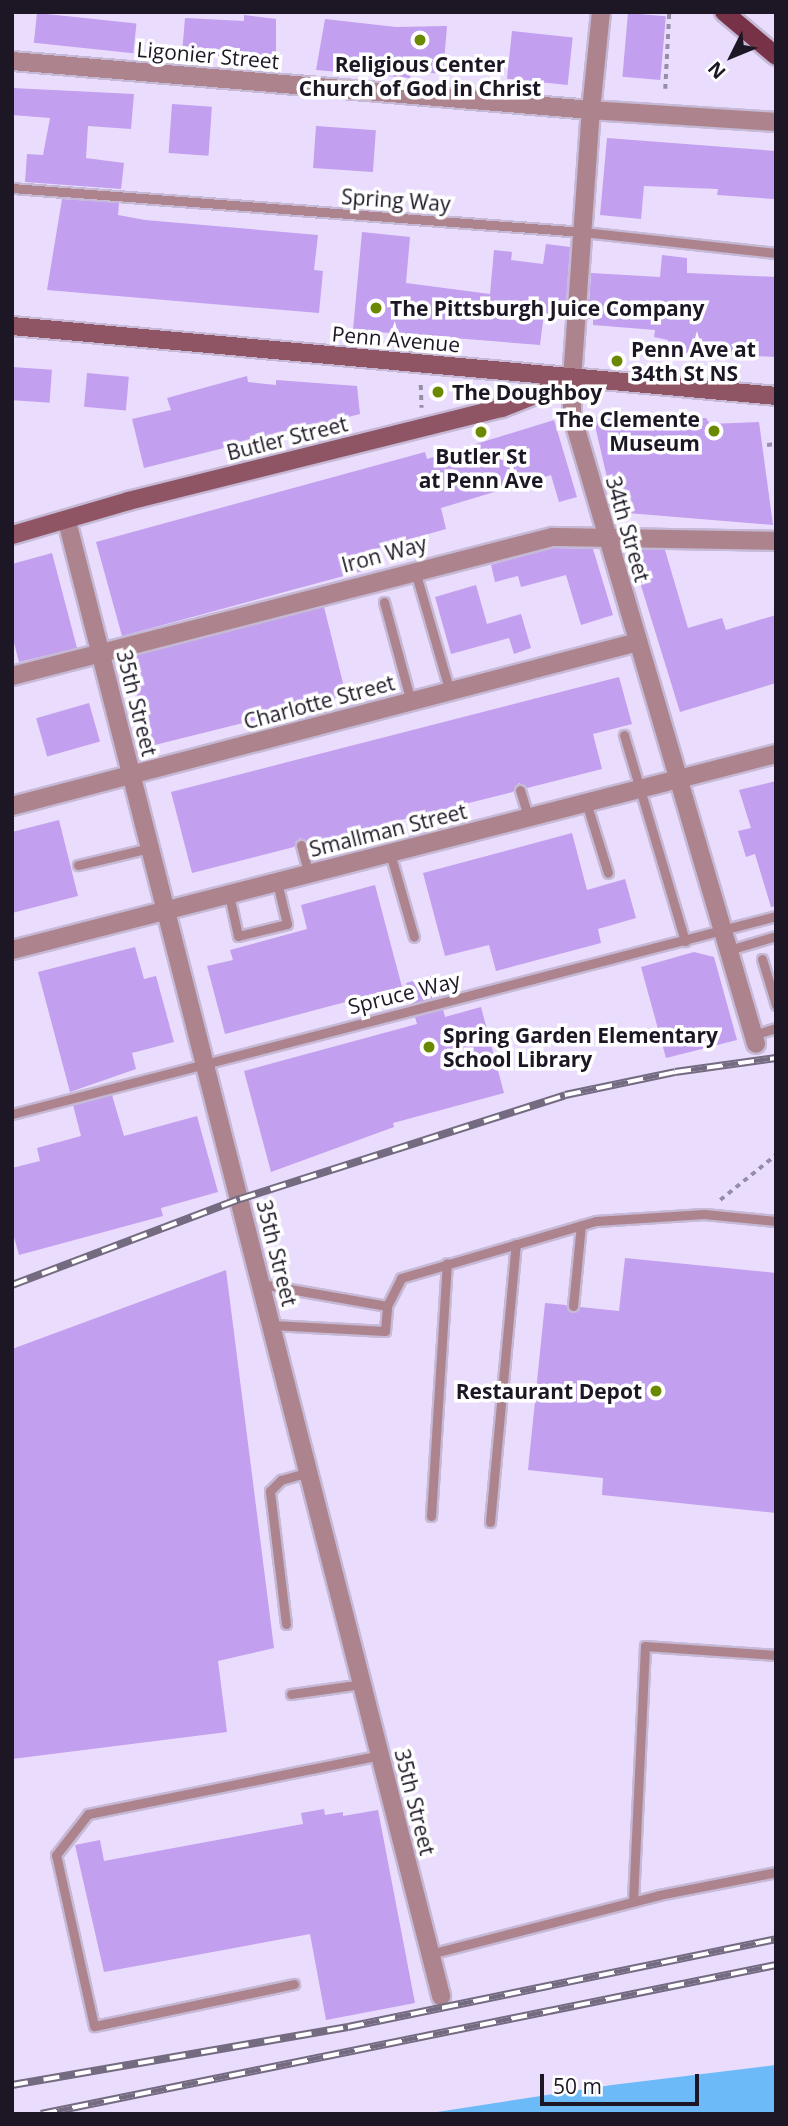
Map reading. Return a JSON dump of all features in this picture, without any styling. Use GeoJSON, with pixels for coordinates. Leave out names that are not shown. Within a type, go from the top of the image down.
{"type":"FeatureCollection","features":[{"type":"Feature","properties":{"kind":"main road"},"geometry":{"type":"LineString","coordinates":[[724,12],[776,57]]}},
{"type":"Feature","properties":{"kind":"main road","name":"Penn Avenue"},"geometry":{"type":"LineString","coordinates":[[12,326],[572,380],[776,396]]}},
{"type":"Feature","properties":{"kind":"main road","name":"Butler Street"},"geometry":{"type":"LineString","coordinates":[[12,535],[128,501],[502,408],[572,380]]}},
{"type":"Feature","properties":{"kind":"street","name":"34th Street"},"geometry":{"type":"LineString","coordinates":[[601,12],[591,110],[572,380],[572,415],[755,1039]]}},
{"type":"Feature","properties":{"kind":"street","name":"Ligonier Street"},"geometry":{"type":"LineString","coordinates":[[12,61],[591,110],[776,122]]}},
{"type":"Feature","properties":{"kind":"street","name":"35th Street"},"geometry":{"type":"LineString","coordinates":[[67,521],[440,1996]]}},
{"type":"Feature","properties":{"kind":"street","name":"Iron Way"},"geometry":{"type":"LineString","coordinates":[[12,676],[414,569],[552,537],[776,541]]}},
{"type":"Feature","properties":{"kind":"street","name":"Charlotte Street"},"geometry":{"type":"LineString","coordinates":[[12,806],[638,642]]}},
{"type":"Feature","properties":{"kind":"street","name":"Smallman Street"},"geometry":{"type":"LineString","coordinates":[[12,950],[776,754]]}},
{"type":"Feature","properties":{"kind":"lane","name":"Spring Way"},"geometry":{"type":"LineString","coordinates":[[12,188],[583,232],[776,253]]}},
{"type":"Feature","properties":{"kind":"lane"},"geometry":{"type":"LineString","coordinates":[[414,569],[450,692]]}},
{"type":"Feature","properties":{"kind":"lane"},"geometry":{"type":"LineString","coordinates":[[384,602],[411,702]]}},
{"type":"Feature","properties":{"kind":"lane"},"geometry":{"type":"LineString","coordinates":[[624,735],[685,941]]}},
{"type":"Feature","properties":{"kind":"lane"},"geometry":{"type":"LineString","coordinates":[[520,790],[528,817]]}},
{"type":"Feature","properties":{"kind":"lane"},"geometry":{"type":"LineString","coordinates":[[586,803],[608,873]]}},
{"type":"Feature","properties":{"kind":"lane"},"geometry":{"type":"LineString","coordinates":[[301,845],[309,874]]}},
{"type":"Feature","properties":{"kind":"lane"},"geometry":{"type":"LineString","coordinates":[[78,865],[150,848]]}},
{"type":"Feature","properties":{"kind":"lane"},"geometry":{"type":"LineString","coordinates":[[390,853],[414,937]]}},
{"type":"Feature","properties":{"kind":"lane"},"geometry":{"type":"LineString","coordinates":[[229,895],[239,936],[288,924],[277,882]]}},
{"type":"Feature","properties":{"kind":"lane","name":"Spruce Way"},"geometry":{"type":"LineString","coordinates":[[12,1114],[205,1061],[776,916]]}},
{"type":"Feature","properties":{"kind":"lane"},"geometry":{"type":"LineString","coordinates":[[729,950],[776,936]]}},
{"type":"Feature","properties":{"kind":"lane"},"geometry":{"type":"LineString","coordinates":[[762,959],[776,1005]]}},
{"type":"Feature","properties":{"kind":"lane"},"geometry":{"type":"LineString","coordinates":[[755,1039],[776,1028]]}},
{"type":"Feature","properties":{"kind":"lane"},"geometry":{"type":"LineString","coordinates":[[272,1325],[385,1331],[387,1306],[401,1278],[581,1225],[712,1215],[776,1221]]}},
{"type":"Feature","properties":{"kind":"lane"},"geometry":{"type":"LineString","coordinates":[[573,1306],[581,1225]]}},
{"type":"Feature","properties":{"kind":"lane"},"geometry":{"type":"LineString","coordinates":[[490,1522],[516,1244]]}},
{"type":"Feature","properties":{"kind":"lane"},"geometry":{"type":"LineString","coordinates":[[431,1516],[447,1264]]}},
{"type":"Feature","properties":{"kind":"lane"},"geometry":{"type":"LineString","coordinates":[[261,1284],[387,1306]]}},
{"type":"Feature","properties":{"kind":"lane"},"geometry":{"type":"LineString","coordinates":[[286,1624],[270,1491],[274,1483],[309,1472]]}},
{"type":"Feature","properties":{"kind":"lane"},"geometry":{"type":"LineString","coordinates":[[633,1901],[645,1646],[776,1655]]}},
{"type":"Feature","properties":{"kind":"lane"},"geometry":{"type":"LineString","coordinates":[[291,1694],[362,1684]]}},
{"type":"Feature","properties":{"kind":"lane"},"geometry":{"type":"LineString","coordinates":[[295,1984],[94,2026],[56,1855],[88,1814],[380,1755]]}},
{"type":"Feature","properties":{"kind":"lane"},"geometry":{"type":"LineString","coordinates":[[430,1954],[633,1901],[776,1872]]}},
{"type":"Feature","properties":{"kind":"path"},"geometry":{"type":"LineString","coordinates":[[665,89],[669,12]]}},
{"type":"Feature","properties":{"kind":"path"},"geometry":{"type":"LineString","coordinates":[[421,385],[422,410]]}},
{"type":"Feature","properties":{"kind":"path"},"geometry":{"type":"LineString","coordinates":[[767,445],[776,444]]}},
{"type":"Feature","properties":{"kind":"path"},"geometry":{"type":"LineString","coordinates":[[712,1215],[716,1203],[776,1155]]}},
{"type":"Feature","properties":{"kind":"water"},"geometry":{"type":"Polygon","coordinates":[[[776,2065],[776,2114],[424,2114],[612,2085],[776,2065]]]}},
{"type":"Feature","properties":{"kind":"building"},"geometry":{"type":"Polygon","coordinates":[[[37,13],[136,23],[133,53],[34,43],[37,13]]]}},
{"type":"Feature","properties":{"kind":"building"},"geometry":{"type":"Polygon","coordinates":[[[628,13],[666,16],[660,80],[622,77],[628,13]]]}},
{"type":"Feature","properties":{"kind":"building"},"geometry":{"type":"Polygon","coordinates":[[[244,15],[276,19],[276,66],[221,63],[221,56],[182,54],[185,18],[244,21],[244,15]]]}},
{"type":"Feature","properties":{"kind":"building"},"geometry":{"type":"Polygon","coordinates":[[[325,19],[396,27],[447,26],[443,74],[411,71],[410,78],[316,70],[325,19]]]}},
{"type":"Feature","properties":{"kind":"building"},"geometry":{"type":"Polygon","coordinates":[[[512,31],[573,37],[568,85],[507,79],[512,31]]]}},
{"type":"Feature","properties":{"kind":"building"},"geometry":{"type":"Polygon","coordinates":[[[12,88],[134,94],[131,129],[88,126],[86,158],[124,163],[121,189],[25,182],[27,154],[43,155],[50,118],[12,115],[12,88]]]}},
{"type":"Feature","properties":{"kind":"building"},"geometry":{"type":"Polygon","coordinates":[[[172,104],[212,107],[208,156],[169,153],[172,104]]]}},
{"type":"Feature","properties":{"kind":"building"},"geometry":{"type":"Polygon","coordinates":[[[316,126],[376,130],[373,172],[313,168],[316,126]]]}},
{"type":"Feature","properties":{"kind":"building"},"geometry":{"type":"Polygon","coordinates":[[[607,138],[776,151],[774,199],[717,195],[718,189],[644,186],[641,219],[600,215],[607,138]]]}},
{"type":"Feature","properties":{"kind":"building"},"geometry":{"type":"Polygon","coordinates":[[[62,199],[119,203],[118,215],[145,220],[318,235],[314,270],[323,271],[319,313],[47,290],[62,199]]]}},
{"type":"Feature","properties":{"kind":"building"},"geometry":{"type":"Polygon","coordinates":[[[362,232],[410,237],[406,283],[490,294],[494,250],[512,252],[511,260],[543,264],[546,244],[570,247],[565,316],[544,313],[540,345],[353,330],[362,232]]]}},
{"type":"Feature","properties":{"kind":"building"},"geometry":{"type":"Polygon","coordinates":[[[662,255],[687,258],[687,273],[776,277],[776,357],[670,352],[668,340],[654,337],[655,330],[593,325],[593,319],[588,319],[591,273],[660,277],[662,255]]]}},
{"type":"Feature","properties":{"kind":"building"},"geometry":{"type":"Polygon","coordinates":[[[12,367],[52,370],[50,403],[12,400],[12,367]]]}},
{"type":"Feature","properties":{"kind":"building"},"geometry":{"type":"Polygon","coordinates":[[[87,373],[129,377],[126,411],[84,407],[87,373]]]}},
{"type":"Feature","properties":{"kind":"building"},"geometry":{"type":"Polygon","coordinates":[[[247,376],[248,382],[276,385],[276,380],[357,386],[360,414],[144,468],[132,419],[171,410],[167,398],[247,376]]]}},
{"type":"Feature","properties":{"kind":"building"},"geometry":{"type":"Polygon","coordinates":[[[692,415],[693,419],[706,418],[710,424],[759,422],[773,525],[615,512],[593,417],[692,415]]]}},
{"type":"Feature","properties":{"kind":"building"},"geometry":{"type":"Polygon","coordinates":[[[554,420],[577,497],[559,502],[551,475],[441,508],[446,529],[361,553],[366,570],[122,636],[96,542],[425,452],[427,459],[554,420]]]}},
{"type":"Feature","properties":{"kind":"building"},"geometry":{"type":"Polygon","coordinates":[[[553,548],[593,549],[613,615],[581,625],[566,575],[521,587],[518,576],[495,582],[491,565],[553,548]]]}},
{"type":"Feature","properties":{"kind":"building"},"geometry":{"type":"Polygon","coordinates":[[[630,550],[665,550],[688,628],[722,618],[726,630],[776,615],[776,683],[680,712],[630,550]]]}},
{"type":"Feature","properties":{"kind":"building"},"geometry":{"type":"Polygon","coordinates":[[[52,553],[77,648],[19,662],[12,635],[12,564],[52,553]]]}},
{"type":"Feature","properties":{"kind":"building"},"geometry":{"type":"Polygon","coordinates":[[[476,585],[487,624],[521,614],[531,648],[514,654],[509,638],[451,654],[435,597],[476,585]]]}},
{"type":"Feature","properties":{"kind":"building"},"geometry":{"type":"Polygon","coordinates":[[[324,607],[346,697],[150,746],[127,656],[324,607]]]}},
{"type":"Feature","properties":{"kind":"building"},"geometry":{"type":"Polygon","coordinates":[[[619,677],[632,724],[593,734],[602,769],[527,788],[519,783],[513,792],[308,843],[300,838],[294,847],[192,873],[171,792],[619,677]]]}},
{"type":"Feature","properties":{"kind":"building"},"geometry":{"type":"Polygon","coordinates":[[[89,703],[100,741],[47,757],[36,718],[89,703]]]}},
{"type":"Feature","properties":{"kind":"building"},"geometry":{"type":"Polygon","coordinates":[[[776,781],[776,906],[771,907],[755,854],[746,857],[738,831],[751,828],[739,790],[776,781]]]}},
{"type":"Feature","properties":{"kind":"building"},"geometry":{"type":"Polygon","coordinates":[[[59,820],[78,896],[12,913],[12,832],[59,820]]]}},
{"type":"Feature","properties":{"kind":"building"},"geometry":{"type":"Polygon","coordinates":[[[572,833],[587,890],[625,879],[636,918],[598,929],[601,943],[496,971],[489,945],[445,956],[423,873],[572,833]]]}},
{"type":"Feature","properties":{"kind":"building"},"geometry":{"type":"Polygon","coordinates":[[[375,885],[402,987],[225,1034],[207,966],[233,960],[230,950],[307,929],[301,905],[375,885]]]}},
{"type":"Feature","properties":{"kind":"building"},"geometry":{"type":"Polygon","coordinates":[[[135,947],[144,979],[156,976],[174,1042],[132,1053],[136,1069],[70,1092],[38,972],[135,947]]]}},
{"type":"Feature","properties":{"kind":"building"},"geometry":{"type":"Polygon","coordinates":[[[694,952],[714,957],[737,1040],[666,1058],[641,967],[694,952]]]}},
{"type":"Feature","properties":{"kind":"building"},"geometry":{"type":"Polygon","coordinates":[[[434,975],[440,996],[412,1004],[406,983],[434,975]]]}},
{"type":"Feature","properties":{"kind":"building"},"geometry":{"type":"Polygon","coordinates":[[[481,1007],[504,1093],[393,1123],[394,1127],[271,1172],[244,1071],[417,1024],[415,1017],[443,1009],[445,1017],[481,1007]]]}},
{"type":"Feature","properties":{"kind":"building"},"geometry":{"type":"Polygon","coordinates":[[[112,1095],[124,1136],[197,1116],[218,1192],[161,1208],[163,1216],[19,1255],[12,1230],[12,1168],[40,1161],[37,1148],[81,1136],[73,1105],[112,1095]]]}},
{"type":"Feature","properties":{"kind":"building","name":"Restaurant Depot"},"geometry":{"type":"Polygon","coordinates":[[[625,1258],[776,1273],[776,1513],[602,1495],[603,1478],[528,1470],[545,1303],[566,1305],[572,1313],[580,1307],[619,1311],[625,1258]]]}},
{"type":"Feature","properties":{"kind":"building"},"geometry":{"type":"Polygon","coordinates":[[[226,1270],[274,1648],[218,1661],[227,1732],[12,1759],[12,1349],[226,1270]]]}},
{"type":"Feature","properties":{"kind":"building"},"geometry":{"type":"Polygon","coordinates":[[[324,1809],[325,1815],[343,1812],[343,1816],[378,1810],[415,2003],[326,2020],[310,1934],[104,1972],[75,1845],[100,1840],[104,1861],[303,1824],[301,1813],[324,1809]]]}},
{"type":"Feature","properties":{"kind":"railway"},"geometry":{"type":"LineString","coordinates":[[12,1285],[240,1199],[565,1095],[675,1072],[776,1058]]}},
{"type":"Feature","properties":{"kind":"railway"},"geometry":{"type":"LineString","coordinates":[[12,2085],[348,2027],[776,1939]]}},
{"type":"Feature","properties":{"kind":"railway"},"geometry":{"type":"LineString","coordinates":[[41,2114],[776,1965]]}},
{"type":"Feature","properties":{"kind":"place","name":"Religious Center Church of God in Christ"},"geometry":{"type":"Point","coordinates":[420,40]}},
{"type":"Feature","properties":{"kind":"place","name":"The Pittsburgh Juice Company"},"geometry":{"type":"Point","coordinates":[376,308]}},
{"type":"Feature","properties":{"kind":"place","name":"Penn Ave at 34th St NS"},"geometry":{"type":"Point","coordinates":[617,361]}},
{"type":"Feature","properties":{"kind":"place","name":"The Doughboy"},"geometry":{"type":"Point","coordinates":[438,392]}},
{"type":"Feature","properties":{"kind":"place","name":"The Clemente Museum"},"geometry":{"type":"Point","coordinates":[714,431]}},
{"type":"Feature","properties":{"kind":"place","name":"Butler St at Penn Ave"},"geometry":{"type":"Point","coordinates":[481,432]}},
{"type":"Feature","properties":{"kind":"place","name":"Spring Garden Elementary School Library"},"geometry":{"type":"Point","coordinates":[429,1047]}},
{"type":"Feature","properties":{"kind":"place","name":"Restaurant Depot"},"geometry":{"type":"Point","coordinates":[656,1391]}}]}
